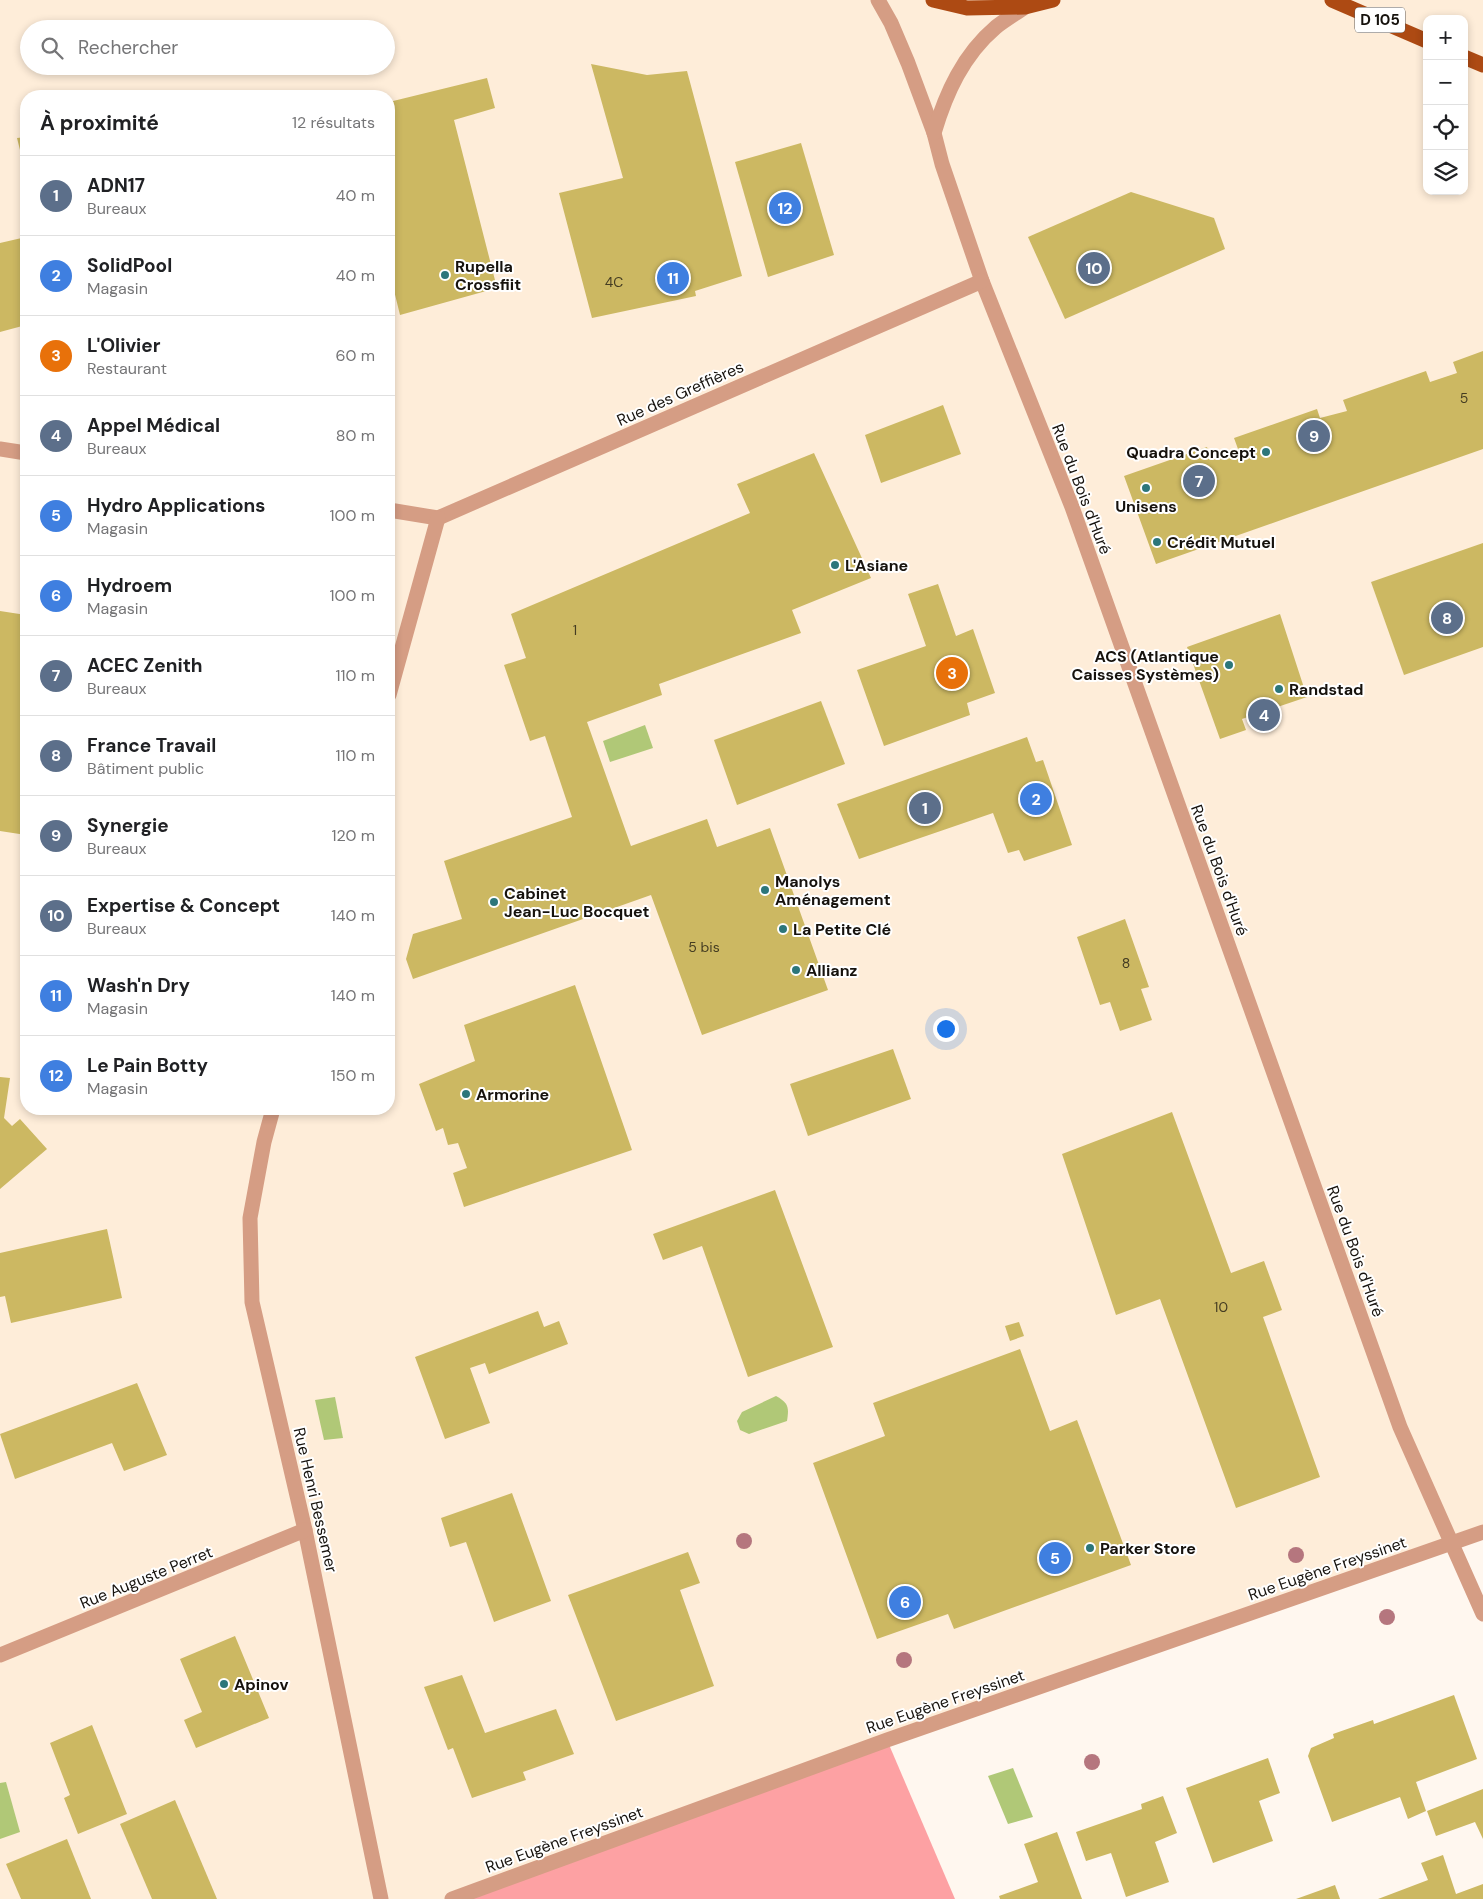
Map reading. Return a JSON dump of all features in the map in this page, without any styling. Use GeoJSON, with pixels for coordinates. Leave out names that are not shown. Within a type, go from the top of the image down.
{"type":"FeatureCollection","features":[{"type":"Feature","properties":{"kind":"main road"},"geometry":{"type":"LineString","coordinates":[[933,0],[967,8],[1025,7],[1053,0]]}},
{"type":"Feature","properties":{"kind":"main road","name":"D 105"},"geometry":{"type":"LineString","coordinates":[[1332,0],[1423,39]]}},
{"type":"Feature","properties":{"kind":"main road"},"geometry":{"type":"LineString","coordinates":[[1468,59],[1483,65]]}},
{"type":"Feature","properties":{"kind":"street","name":"Rue du Bois d'Huré"},"geometry":{"type":"LineString","coordinates":[[878,0],[891,23],[908,63],[934,133],[942,164],[982,281],[1072,506],[1400,1427],[1483,1614]]}},
{"type":"Feature","properties":{"kind":"street"},"geometry":{"type":"LineString","coordinates":[[934,133],[944,100],[958,70],[979,44],[996,28],[1025,7]]}},
{"type":"Feature","properties":{"kind":"street","name":"Rue des Greffières"},"geometry":{"type":"LineString","coordinates":[[438,518],[982,281]]}},
{"type":"Feature","properties":{"kind":"street"},"geometry":{"type":"LineString","coordinates":[[0,449],[20,452]]}},
{"type":"Feature","properties":{"kind":"street"},"geometry":{"type":"LineString","coordinates":[[395,511],[438,518],[395,673]]}},
{"type":"Feature","properties":{"kind":"street","name":"Rue Henri Bessemer"},"geometry":{"type":"LineString","coordinates":[[271,1115],[264,1142],[250,1218],[252,1302],[306,1530],[381,1899]]}},
{"type":"Feature","properties":{"kind":"street","name":"Rue Auguste Perret"},"geometry":{"type":"LineString","coordinates":[[0,1655],[306,1530]]}},
{"type":"Feature","properties":{"kind":"street","name":"Rue Eugène Freyssinet"},"geometry":{"type":"LineString","coordinates":[[452,1899],[887,1740],[1483,1532]]}},
{"type":"Feature","properties":{"kind":"shaded area"},"geometry":{"type":"Polygon","coordinates":[[[0,0],[1483,0],[1483,1532],[453,1899],[0,1899],[0,0]]]}},
{"type":"Feature","properties":{"kind":"shaded area"},"geometry":{"type":"Polygon","coordinates":[[[645,725],[653,748],[610,762],[603,741],[645,725]]]}},
{"type":"Feature","properties":{"kind":"shaded area"},"geometry":{"type":"Polygon","coordinates":[[[776,1396],[787,1406],[787,1421],[749,1434],[740,1430],[737,1421],[742,1412],[776,1396]]]}},
{"type":"Feature","properties":{"kind":"shaded area"},"geometry":{"type":"Polygon","coordinates":[[[335,1397],[343,1438],[324,1440],[315,1400],[335,1397]]]}},
{"type":"Feature","properties":{"kind":"shaded area"},"geometry":{"type":"Polygon","coordinates":[[[887,1740],[955,1899],[452,1899],[887,1740]]]}},
{"type":"Feature","properties":{"kind":"shaded area"},"geometry":{"type":"Polygon","coordinates":[[[1013,1768],[1033,1817],[1008,1824],[988,1776],[1013,1768]]]}},
{"type":"Feature","properties":{"kind":"shaded area"},"geometry":{"type":"Polygon","coordinates":[[[6,1782],[20,1832],[0,1839],[0,1783],[6,1782]]]}},
{"type":"Feature","properties":{"kind":"building"},"geometry":{"type":"Polygon","coordinates":[[[591,64],[647,75],[687,71],[742,276],[695,291],[696,296],[592,318],[559,193],[623,178],[591,64]]]}},
{"type":"Feature","properties":{"kind":"building"},"geometry":{"type":"Polygon","coordinates":[[[487,78],[495,108],[454,120],[497,288],[400,315],[395,295],[395,101],[487,78]]]}},
{"type":"Feature","properties":{"kind":"building"},"geometry":{"type":"Polygon","coordinates":[[[17,138],[20,138],[20,150],[17,138]]]}},
{"type":"Feature","properties":{"kind":"building"},"geometry":{"type":"Polygon","coordinates":[[[801,143],[834,255],[768,277],[735,162],[801,143]]]}},
{"type":"Feature","properties":{"kind":"building"},"geometry":{"type":"Polygon","coordinates":[[[1131,192],[1214,218],[1225,249],[1065,319],[1028,237],[1131,192]]]}},
{"type":"Feature","properties":{"kind":"building"},"geometry":{"type":"Polygon","coordinates":[[[20,238],[20,327],[0,332],[0,243],[20,238]]]}},
{"type":"Feature","properties":{"kind":"building"},"geometry":{"type":"Polygon","coordinates":[[[1483,351],[1483,449],[1156,564],[1124,476],[1207,447],[1211,459],[1238,449],[1234,438],[1317,409],[1320,418],[1347,411],[1343,400],[1426,371],[1430,382],[1457,373],[1453,362],[1483,351]]]}},
{"type":"Feature","properties":{"kind":"building"},"geometry":{"type":"Polygon","coordinates":[[[943,405],[961,454],[881,483],[865,435],[943,405]]]}},
{"type":"Feature","properties":{"kind":"building"},"geometry":{"type":"Polygon","coordinates":[[[814,453],[871,578],[792,610],[801,633],[659,684],[662,695],[587,722],[631,846],[707,819],[717,847],[770,828],[828,990],[702,1035],[651,895],[413,979],[406,959],[413,934],[462,919],[444,861],[572,817],[545,736],[530,741],[504,665],[526,658],[511,614],[750,513],[737,484],[814,453]]]}},
{"type":"Feature","properties":{"kind":"building"},"geometry":{"type":"Polygon","coordinates":[[[1483,543],[1483,647],[1404,675],[1371,582],[1483,543]]]}},
{"type":"Feature","properties":{"kind":"building"},"geometry":{"type":"Polygon","coordinates":[[[938,584],[956,636],[973,629],[995,693],[967,703],[970,715],[884,746],[857,670],[926,646],[908,594],[938,584]]]}},
{"type":"Feature","properties":{"kind":"building"},"geometry":{"type":"Polygon","coordinates":[[[0,611],[20,614],[20,834],[0,831],[0,611]]]}},
{"type":"Feature","properties":{"kind":"building"},"geometry":{"type":"Polygon","coordinates":[[[1280,614],[1307,697],[1242,719],[1246,730],[1220,739],[1187,647],[1280,614]]]}},
{"type":"Feature","properties":{"kind":"building"},"geometry":{"type":"Polygon","coordinates":[[[821,701],[845,764],[737,805],[714,740],[821,701]]]}},
{"type":"Feature","properties":{"kind":"building"},"geometry":{"type":"Polygon","coordinates":[[[1027,737],[1036,762],[1043,760],[1072,845],[1024,861],[1019,850],[1008,853],[993,813],[859,859],[837,804],[1027,737]]]}},
{"type":"Feature","properties":{"kind":"building"},"geometry":{"type":"Polygon","coordinates":[[[1125,919],[1149,987],[1141,989],[1152,1020],[1120,1031],[1110,1002],[1100,1005],[1077,937],[1125,919]]]}},
{"type":"Feature","properties":{"kind":"building"},"geometry":{"type":"Polygon","coordinates":[[[575,985],[632,1150],[464,1207],[453,1173],[467,1168],[458,1143],[448,1145],[443,1128],[436,1131],[419,1084],[475,1061],[464,1025],[575,985]]]}},
{"type":"Feature","properties":{"kind":"building"},"geometry":{"type":"Polygon","coordinates":[[[893,1049],[911,1099],[808,1136],[790,1084],[893,1049]]]}},
{"type":"Feature","properties":{"kind":"building"},"geometry":{"type":"Polygon","coordinates":[[[0,1077],[10,1078],[4,1118],[12,1126],[20,1119],[47,1149],[0,1189],[0,1077]]]}},
{"type":"Feature","properties":{"kind":"building"},"geometry":{"type":"Polygon","coordinates":[[[1172,1112],[1231,1273],[1264,1261],[1282,1310],[1263,1317],[1320,1477],[1236,1508],[1160,1299],[1116,1315],[1062,1154],[1172,1112]]]}},
{"type":"Feature","properties":{"kind":"building"},"geometry":{"type":"Polygon","coordinates":[[[775,1190],[833,1347],[748,1377],[702,1246],[663,1260],[653,1234],[775,1190]]]}},
{"type":"Feature","properties":{"kind":"building"},"geometry":{"type":"Polygon","coordinates":[[[107,1229],[122,1298],[11,1323],[5,1296],[0,1297],[0,1253],[107,1229]]]}},
{"type":"Feature","properties":{"kind":"building"},"geometry":{"type":"Polygon","coordinates":[[[538,1311],[544,1327],[559,1321],[568,1344],[489,1374],[485,1363],[470,1368],[490,1423],[445,1439],[415,1357],[538,1311]]]}},
{"type":"Feature","properties":{"kind":"building"},"geometry":{"type":"Polygon","coordinates":[[[1019,1322],[1024,1336],[1010,1341],[1005,1326],[1019,1322]]]}},
{"type":"Feature","properties":{"kind":"building"},"geometry":{"type":"Polygon","coordinates":[[[1020,1349],[1050,1431],[1077,1420],[1131,1565],[954,1629],[948,1614],[877,1639],[813,1463],[885,1436],[873,1403],[1020,1349]]]}},
{"type":"Feature","properties":{"kind":"building"},"geometry":{"type":"Polygon","coordinates":[[[137,1383],[167,1455],[124,1471],[112,1443],[15,1479],[0,1434],[137,1383]]]}},
{"type":"Feature","properties":{"kind":"building"},"geometry":{"type":"Polygon","coordinates":[[[512,1493],[551,1601],[494,1622],[466,1542],[450,1547],[441,1518],[512,1493]]]}},
{"type":"Feature","properties":{"kind":"building"},"geometry":{"type":"Polygon","coordinates":[[[688,1552],[700,1583],[680,1590],[714,1686],[616,1721],[568,1595],[688,1552]]]}},
{"type":"Feature","properties":{"kind":"building"},"geometry":{"type":"Polygon","coordinates":[[[235,1636],[269,1718],[196,1748],[184,1720],[202,1712],[180,1659],[235,1636]]]}},
{"type":"Feature","properties":{"kind":"building"},"geometry":{"type":"Polygon","coordinates":[[[462,1675],[485,1733],[556,1709],[574,1754],[523,1772],[526,1780],[472,1798],[453,1748],[448,1750],[424,1687],[462,1675]]]}},
{"type":"Feature","properties":{"kind":"building"},"geometry":{"type":"Polygon","coordinates":[[[1454,1695],[1477,1759],[1416,1782],[1426,1811],[1408,1819],[1400,1797],[1332,1822],[1308,1756],[1311,1748],[1334,1738],[1333,1734],[1373,1720],[1374,1724],[1454,1695]]]}},
{"type":"Feature","properties":{"kind":"building"},"geometry":{"type":"Polygon","coordinates":[[[92,1725],[127,1814],[78,1834],[64,1798],[70,1795],[50,1743],[92,1725]]]}},
{"type":"Feature","properties":{"kind":"building"},"geometry":{"type":"Polygon","coordinates":[[[1268,1758],[1280,1793],[1259,1801],[1273,1841],[1213,1863],[1186,1788],[1268,1758]]]}},
{"type":"Feature","properties":{"kind":"building"},"geometry":{"type":"Polygon","coordinates":[[[1483,1789],[1483,1839],[1475,1822],[1436,1836],[1427,1811],[1483,1789]]]}},
{"type":"Feature","properties":{"kind":"building"},"geometry":{"type":"Polygon","coordinates":[[[1163,1796],[1177,1833],[1155,1842],[1169,1882],[1126,1897],[1111,1853],[1086,1861],[1076,1832],[1142,1809],[1141,1804],[1163,1796]]]}},
{"type":"Feature","properties":{"kind":"building"},"geometry":{"type":"Polygon","coordinates":[[[175,1800],[217,1899],[152,1899],[120,1824],[175,1800]]]}},
{"type":"Feature","properties":{"kind":"building"},"geometry":{"type":"Polygon","coordinates":[[[1057,1832],[1082,1899],[1000,1899],[999,1896],[1038,1882],[1024,1844],[1057,1832]]]}},
{"type":"Feature","properties":{"kind":"building"},"geometry":{"type":"Polygon","coordinates":[[[67,1839],[91,1899],[21,1899],[6,1864],[67,1839]]]}},
{"type":"Feature","properties":{"kind":"building"},"geometry":{"type":"Polygon","coordinates":[[[1443,1855],[1456,1894],[1483,1884],[1483,1899],[1378,1899],[1428,1880],[1421,1863],[1443,1855]]]}},
{"type":"Feature","properties":{"kind":"building"},"geometry":{"type":"Polygon","coordinates":[[[1335,1885],[1340,1899],[1296,1899],[1335,1885]]]}},
{"type":"Feature","properties":{"kind":"place","name":"Le Pain Botty"},"geometry":{"type":"Point","coordinates":[785,208]}},
{"type":"Feature","properties":{"kind":"place","name":"Expertise & Concept"},"geometry":{"type":"Point","coordinates":[1094,268]}},
{"type":"Feature","properties":{"kind":"place","name":"Rupella Crossfiit"},"geometry":{"type":"Point","coordinates":[445,275]}},
{"type":"Feature","properties":{"kind":"place","name":"Wash'n Dry"},"geometry":{"type":"Point","coordinates":[673,278]}},
{"type":"Feature","properties":{"kind":"place","name":"Synergie"},"geometry":{"type":"Point","coordinates":[1314,436]}},
{"type":"Feature","properties":{"kind":"place","name":"Quadra Concept"},"geometry":{"type":"Point","coordinates":[1266,452]}},
{"type":"Feature","properties":{"kind":"place","name":"ACEC Zenith"},"geometry":{"type":"Point","coordinates":[1199,481]}},
{"type":"Feature","properties":{"kind":"place","name":"Unisens"},"geometry":{"type":"Point","coordinates":[1146,488]}},
{"type":"Feature","properties":{"kind":"place","name":"Crédit Mutuel"},"geometry":{"type":"Point","coordinates":[1157,542]}},
{"type":"Feature","properties":{"kind":"place","name":"L'Asiane"},"geometry":{"type":"Point","coordinates":[835,565]}},
{"type":"Feature","properties":{"kind":"place","name":"France Travail"},"geometry":{"type":"Point","coordinates":[1447,618]}},
{"type":"Feature","properties":{"kind":"place","name":"ACS (Atlantique Caisses Systèmes)"},"geometry":{"type":"Point","coordinates":[1229,665]}},
{"type":"Feature","properties":{"kind":"place","name":"L'Olivier"},"geometry":{"type":"Point","coordinates":[952,673]}},
{"type":"Feature","properties":{"kind":"place","name":"Randstad"},"geometry":{"type":"Point","coordinates":[1279,689]}},
{"type":"Feature","properties":{"kind":"place","name":"Appel Médical"},"geometry":{"type":"Point","coordinates":[1264,715]}},
{"type":"Feature","properties":{"kind":"place","name":"SolidPool"},"geometry":{"type":"Point","coordinates":[1036,799]}},
{"type":"Feature","properties":{"kind":"place","name":"ADN17"},"geometry":{"type":"Point","coordinates":[925,808]}},
{"type":"Feature","properties":{"kind":"place","name":"Manolys Aménagement"},"geometry":{"type":"Point","coordinates":[765,890]}},
{"type":"Feature","properties":{"kind":"place","name":"Cabinet Jean-Luc Bocquet"},"geometry":{"type":"Point","coordinates":[494,902]}},
{"type":"Feature","properties":{"kind":"place","name":"La Petite Clé"},"geometry":{"type":"Point","coordinates":[783,929]}},
{"type":"Feature","properties":{"kind":"place","name":"Allianz"},"geometry":{"type":"Point","coordinates":[796,970]}},
{"type":"Feature","properties":{"kind":"place","name":"Armorine"},"geometry":{"type":"Point","coordinates":[466,1094]}},
{"type":"Feature","properties":{"kind":"place","name":"Parker Store"},"geometry":{"type":"Point","coordinates":[1090,1548]}},
{"type":"Feature","properties":{"kind":"place","name":"Hydro Applications"},"geometry":{"type":"Point","coordinates":[1055,1558]}},
{"type":"Feature","properties":{"kind":"place","name":"Hydroem"},"geometry":{"type":"Point","coordinates":[905,1602]}},
{"type":"Feature","properties":{"kind":"place","name":"Apinov"},"geometry":{"type":"Point","coordinates":[224,1684]}}]}
